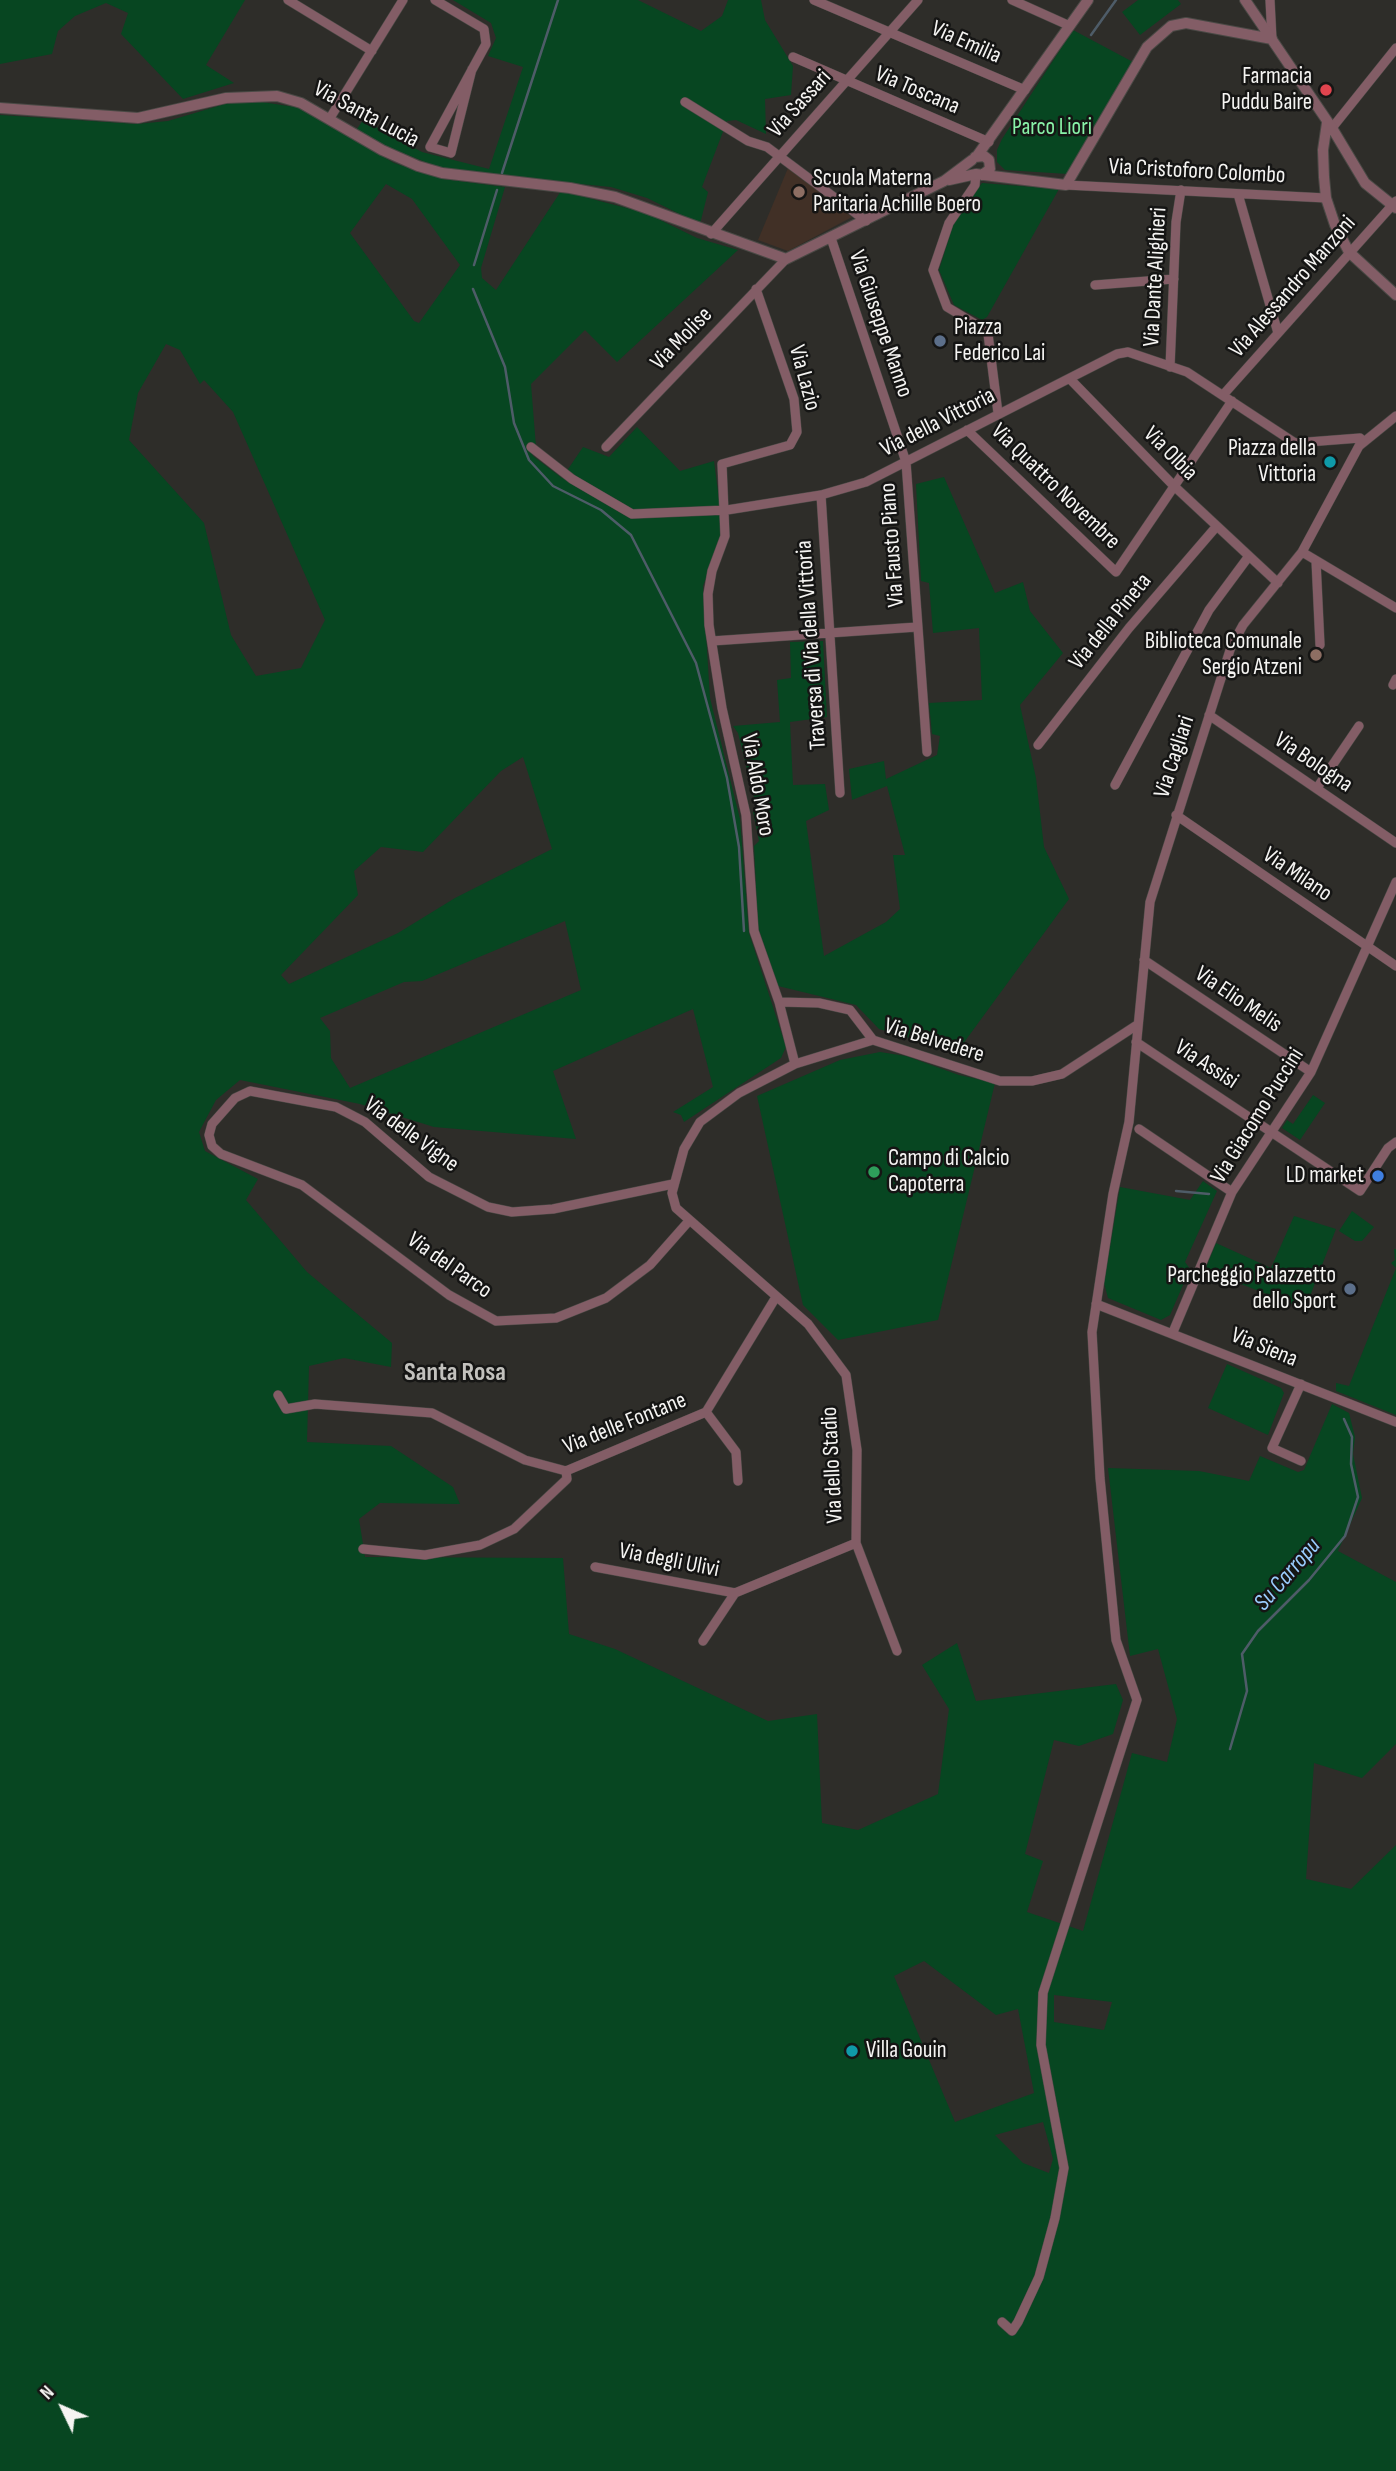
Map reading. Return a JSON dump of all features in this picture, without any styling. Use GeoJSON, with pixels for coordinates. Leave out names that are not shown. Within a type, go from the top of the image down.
{"type":"FeatureCollection","features":[{"type":"Feature","properties":{"kind":"street"},"geometry":{"type":"LineString","coordinates":[[288,0],[372,51]]}},
{"type":"Feature","properties":{"kind":"street"},"geometry":{"type":"LineString","coordinates":[[330,118],[403,0]]}},
{"type":"Feature","properties":{"kind":"street"},"geometry":{"type":"LineString","coordinates":[[435,0],[484,29],[486,44],[472,69],[430,147],[451,153],[472,69]]}},
{"type":"Feature","properties":{"kind":"street","name":"Via Emilia"},"geometry":{"type":"LineString","coordinates":[[814,0],[1025,90]]}},
{"type":"Feature","properties":{"kind":"street","name":"Via Sassari"},"geometry":{"type":"LineString","coordinates":[[711,234],[919,0]]}},
{"type":"Feature","properties":{"kind":"street"},"geometry":{"type":"LineString","coordinates":[[1012,0],[1070,26]]}},
{"type":"Feature","properties":{"kind":"street"},"geometry":{"type":"LineString","coordinates":[[786,259],[944,181],[975,158],[992,138],[1088,0]]}},
{"type":"Feature","properties":{"kind":"street"},"geometry":{"type":"LineString","coordinates":[[1245,0],[1365,183],[1395,205]]}},
{"type":"Feature","properties":{"kind":"street"},"geometry":{"type":"LineString","coordinates":[[1272,39],[1270,5],[1280,0]]}},
{"type":"Feature","properties":{"kind":"street"},"geometry":{"type":"LineString","coordinates":[[975,158],[971,166],[979,174],[1066,185],[1147,47],[1171,26],[1186,23],[1272,39]]}},
{"type":"Feature","properties":{"kind":"street"},"geometry":{"type":"LineString","coordinates":[[1396,48],[1330,126],[1323,150],[1326,198],[1335,225],[1349,252],[1396,295]]}},
{"type":"Feature","properties":{"kind":"street","name":"Via Toscana"},"geometry":{"type":"LineString","coordinates":[[793,57],[846,82],[992,138]]}},
{"type":"Feature","properties":{"kind":"street","name":"Via Santa Lucia"},"geometry":{"type":"LineString","coordinates":[[0,108],[147,118],[226,97],[254,94],[277,96],[301,103],[382,150],[418,166],[483,180],[570,188],[615,197],[786,259]]}},
{"type":"Feature","properties":{"kind":"street"},"geometry":{"type":"LineString","coordinates":[[685,102],[748,141],[780,156],[866,221]]}},
{"type":"Feature","properties":{"kind":"street"},"geometry":{"type":"LineString","coordinates":[[975,158],[987,157],[1004,176]]}},
{"type":"Feature","properties":{"kind":"street"},"geometry":{"type":"LineString","coordinates":[[944,181],[988,172],[990,163]]}},
{"type":"Feature","properties":{"kind":"street"},"geometry":{"type":"LineString","coordinates":[[979,174],[975,185],[949,223],[933,270],[947,307],[967,321],[987,326],[998,413]]}},
{"type":"Feature","properties":{"kind":"street","name":"Via Cristoforo Colombo"},"geometry":{"type":"LineString","coordinates":[[1066,185],[1326,198]]}},
{"type":"Feature","properties":{"kind":"street","name":"Via Dante Alighieri"},"geometry":{"type":"LineString","coordinates":[[1170,367],[1181,190]]}},
{"type":"Feature","properties":{"kind":"street"},"geometry":{"type":"LineString","coordinates":[[1238,194],[1278,332]]}},
{"type":"Feature","properties":{"kind":"street","name":"Via Alessandro Manzoni"},"geometry":{"type":"LineString","coordinates":[[1223,395],[1349,252],[1395,205]]}},
{"type":"Feature","properties":{"kind":"street","name":"Via Giuseppe Manno"},"geometry":{"type":"LineString","coordinates":[[831,238],[906,461]]}},
{"type":"Feature","properties":{"kind":"street","name":"Via Molise"},"geometry":{"type":"LineString","coordinates":[[606,447],[786,259]]}},
{"type":"Feature","properties":{"kind":"street"},"geometry":{"type":"LineString","coordinates":[[1094,285],[1174,279]]}},
{"type":"Feature","properties":{"kind":"street","name":"Via Lazio"},"geometry":{"type":"LineString","coordinates":[[727,510],[722,464],[790,445],[797,432],[794,399],[756,289]]}},
{"type":"Feature","properties":{"kind":"street","name":"Via della Vittoria"},"geometry":{"type":"LineString","coordinates":[[531,447],[572,479],[632,514],[727,510],[821,495],[866,482],[998,413],[1117,354],[1128,352],[1187,372],[1295,443],[1360,438],[1363,441]]}},
{"type":"Feature","properties":{"kind":"street","name":"Via Olbia"},"geometry":{"type":"LineString","coordinates":[[1070,379],[1174,486],[1278,583]]}},
{"type":"Feature","properties":{"kind":"street"},"geometry":{"type":"LineString","coordinates":[[1174,486],[1232,401]]}},
{"type":"Feature","properties":{"kind":"street","name":"Via Cagliari"},"geometry":{"type":"LineString","coordinates":[[1003,2322],[1012,2331],[1039,2277],[1064,2168],[1041,2045],[1043,1993],[1137,1700],[1116,1640],[1099,1465],[1092,1332],[1113,1194],[1129,1122],[1150,902],[1231,647],[1243,625],[1302,552],[1349,461],[1363,441],[1396,416]]}},
{"type":"Feature","properties":{"kind":"street","name":"Via Quattro Novembre"},"geometry":{"type":"LineString","coordinates":[[967,430],[1116,572],[1174,486]]}},
{"type":"Feature","properties":{"kind":"street","name":"Via Fausto Piano"},"geometry":{"type":"LineString","coordinates":[[906,461],[927,752]]}},
{"type":"Feature","properties":{"kind":"street","name":"Traversa di Via della Vittoria"},"geometry":{"type":"LineString","coordinates":[[821,495],[840,793]]}},
{"type":"Feature","properties":{"kind":"street","name":"Via Aldo Moro"},"geometry":{"type":"LineString","coordinates":[[727,510],[726,536],[712,571],[708,594],[712,641],[722,708],[746,815],[754,931],[779,1002],[795,1064]]}},
{"type":"Feature","properties":{"kind":"street","name":"Via della Pineta"},"geometry":{"type":"LineString","coordinates":[[1038,745],[1129,628],[1216,527]]}},
{"type":"Feature","properties":{"kind":"street"},"geometry":{"type":"LineString","coordinates":[[1302,552],[1396,608]]}},
{"type":"Feature","properties":{"kind":"street"},"geometry":{"type":"LineString","coordinates":[[1115,785],[1209,610],[1249,556]]}},
{"type":"Feature","properties":{"kind":"street"},"geometry":{"type":"LineString","coordinates":[[1316,561],[1320,645]]}},
{"type":"Feature","properties":{"kind":"street","name":"Via Fausto Piano"},"geometry":{"type":"LineString","coordinates":[[712,641],[917,627]]}},
{"type":"Feature","properties":{"kind":"street","name":"Via Bologna"},"geometry":{"type":"LineString","coordinates":[[1209,715],[1396,842]]}},
{"type":"Feature","properties":{"kind":"street"},"geometry":{"type":"LineString","coordinates":[[1317,788],[1359,726]]}},
{"type":"Feature","properties":{"kind":"street","name":"Via Milano"},"geometry":{"type":"LineString","coordinates":[[1176,815],[1396,966]]}},
{"type":"Feature","properties":{"kind":"street","name":"Via Giacomo Puccini"},"geometry":{"type":"LineString","coordinates":[[1173,1332],[1232,1192],[1311,1072],[1396,882]]}},
{"type":"Feature","properties":{"kind":"street","name":"Via Elio Melis"},"geometry":{"type":"LineString","coordinates":[[1144,960],[1311,1072]]}},
{"type":"Feature","properties":{"kind":"street"},"geometry":{"type":"LineString","coordinates":[[779,1002],[819,1003],[850,1010],[873,1040]]}},
{"type":"Feature","properties":{"kind":"street","name":"Via Belvedere"},"geometry":{"type":"LineString","coordinates":[[673,1184],[690,1134],[700,1122],[739,1093],[795,1064],[873,1040],[1000,1081],[1032,1081],[1062,1074],[1137,1025]]}},
{"type":"Feature","properties":{"kind":"street","name":"Via Assisi"},"geometry":{"type":"LineString","coordinates":[[1136,1042],[1360,1191],[1388,1148],[1396,1142]]}},
{"type":"Feature","properties":{"kind":"street","name":"Via delle Vigne"},"geometry":{"type":"LineString","coordinates":[[220,1154],[209,1141],[212,1124],[235,1098],[250,1091],[336,1107],[365,1122],[429,1177],[488,1207],[512,1212],[553,1209],[673,1184]]}},
{"type":"Feature","properties":{"kind":"street"},"geometry":{"type":"LineString","coordinates":[[1139,1129],[1232,1192]]}},
{"type":"Feature","properties":{"kind":"street","name":"Via del Parco"},"geometry":{"type":"LineString","coordinates":[[220,1154],[302,1185],[449,1295],[496,1321],[556,1318],[606,1298],[650,1265],[688,1222]]}},
{"type":"Feature","properties":{"kind":"street"},"geometry":{"type":"LineString","coordinates":[[673,1184],[676,1209],[776,1297]]}},
{"type":"Feature","properties":{"kind":"street","name":"Via delle Fontane"},"geometry":{"type":"LineString","coordinates":[[278,1395],[286,1409],[315,1404],[432,1413],[525,1460],[566,1471],[706,1412],[776,1297]]}},
{"type":"Feature","properties":{"kind":"street","name":"Via dello Stadio"},"geometry":{"type":"LineString","coordinates":[[776,1297],[808,1324],[846,1376],[857,1450],[856,1543],[897,1651]]}},
{"type":"Feature","properties":{"kind":"street","name":"Via Siena"},"geometry":{"type":"LineString","coordinates":[[1096,1304],[1173,1332],[1396,1422]]}},
{"type":"Feature","properties":{"kind":"street","name":"Via Siena"},"geometry":{"type":"LineString","coordinates":[[1301,1384],[1272,1448],[1301,1461]]}},
{"type":"Feature","properties":{"kind":"street"},"geometry":{"type":"LineString","coordinates":[[706,1412],[736,1452],[738,1481]]}},
{"type":"Feature","properties":{"kind":"street"},"geometry":{"type":"LineString","coordinates":[[363,1549],[425,1555],[480,1545],[514,1529],[567,1479],[566,1471]]}},
{"type":"Feature","properties":{"kind":"street","name":"Via degli Ulivi"},"geometry":{"type":"LineString","coordinates":[[703,1641],[735,1594],[856,1543]]}},
{"type":"Feature","properties":{"kind":"street","name":"Via degli Ulivi"},"geometry":{"type":"LineString","coordinates":[[595,1567],[735,1594]]}},
{"type":"Feature","properties":{"kind":"shaded area","name":"Scuola Materna Paritaria Achille Boero"},"geometry":{"type":"Polygon","coordinates":[[[788,168],[852,217],[788,251],[758,240],[788,168]]]}},
{"type":"Feature","properties":{"kind":"green space"},"geometry":{"type":"Polygon","coordinates":[[[0,0],[245,0],[206,65],[234,83],[183,99],[121,34],[128,13],[106,3],[75,16],[58,31],[52,54],[0,64],[0,0]]]}},
{"type":"Feature","properties":{"kind":"green space"},"geometry":{"type":"Polygon","coordinates":[[[453,0],[638,0],[701,31],[722,16],[728,0],[761,0],[765,20],[793,66],[791,95],[765,99],[766,134],[736,120],[727,121],[702,187],[708,192],[700,224],[647,198],[611,187],[468,173],[435,166],[383,145],[357,129],[363,120],[422,152],[489,169],[523,67],[488,56],[496,38],[491,23],[453,0]]]}},
{"type":"Feature","properties":{"kind":"green space"},"geometry":{"type":"Polygon","coordinates":[[[1138,0],[1178,0],[1181,4],[1140,35],[1122,12],[1138,0]]]}},
{"type":"Feature","properties":{"kind":"green space","name":"Parco Liori"},"geometry":{"type":"Polygon","coordinates":[[[1073,30],[1133,62],[1068,174],[1005,170],[997,162],[997,150],[1002,139],[1073,30]]]}},
{"type":"Feature","properties":{"kind":"green space"},"geometry":{"type":"Polygon","coordinates":[[[249,100],[301,108],[394,163],[443,179],[505,187],[481,268],[482,278],[496,290],[561,191],[646,213],[697,238],[738,250],[617,362],[585,330],[531,384],[536,447],[531,451],[533,456],[562,478],[583,447],[609,457],[637,427],[680,471],[714,461],[723,530],[703,586],[710,698],[740,819],[749,933],[786,1047],[781,1058],[684,1122],[681,1115],[673,1112],[713,1087],[693,1009],[553,1071],[576,1139],[434,1127],[360,1104],[240,1080],[216,1100],[199,1132],[205,1151],[258,1179],[246,1200],[307,1272],[392,1343],[391,1367],[344,1358],[309,1366],[307,1442],[391,1446],[453,1487],[460,1504],[380,1503],[359,1519],[365,1557],[563,1558],[569,1634],[615,1649],[768,1721],[817,1714],[822,1823],[858,1830],[938,1794],[949,1709],[922,1665],[957,1643],[976,1701],[1116,1684],[1123,1700],[1113,1734],[1079,1746],[1054,1740],[1025,1854],[1043,1861],[1027,1912],[1083,1931],[1132,1753],[1167,1762],[1177,1719],[1158,1649],[1130,1656],[1108,1468],[1199,1471],[1249,1481],[1260,1456],[1298,1472],[1304,1470],[1332,1404],[1349,1413],[1355,1437],[1353,1454],[1362,1498],[1338,1551],[1396,1582],[1396,1744],[1362,1778],[1314,1763],[1306,1879],[1351,1889],[1396,1845],[1396,2471],[0,2471],[0,115],[137,124],[168,121],[225,104],[249,100]],[[386,184],[350,233],[414,321],[419,323],[460,265],[412,199],[386,184]],[[166,344],[138,393],[129,440],[204,523],[231,635],[256,676],[301,668],[325,620],[233,412],[204,380],[200,384],[180,350],[166,344]],[[523,757],[501,771],[423,852],[381,847],[354,871],[358,895],[281,975],[289,984],[398,933],[455,898],[552,849],[523,757]],[[565,921],[422,981],[404,982],[320,1018],[330,1031],[331,1058],[350,1088],[581,990],[565,921]],[[924,1961],[894,1976],[955,2122],[1034,2093],[1018,2009],[996,2015],[924,1961]],[[1054,1995],[1054,2022],[1104,2030],[1112,2002],[1054,1995]],[[1043,2122],[995,2135],[1023,2163],[1049,2173],[1053,2159],[1043,2122]]]}},
{"type":"Feature","properties":{"kind":"green space"},"geometry":{"type":"Polygon","coordinates":[[[982,183],[1059,189],[987,317],[982,320],[954,305],[939,270],[955,219],[982,183]]]}},
{"type":"Feature","properties":{"kind":"green space"},"geometry":{"type":"Polygon","coordinates":[[[944,477],[995,593],[1023,582],[1030,611],[1063,653],[1020,705],[1036,778],[1044,847],[1069,899],[957,1052],[879,1029],[856,1005],[778,986],[758,927],[754,846],[759,841],[753,812],[757,809],[738,733],[733,726],[780,722],[777,680],[791,678],[790,642],[823,641],[827,717],[790,722],[793,785],[825,784],[829,810],[806,821],[824,956],[886,922],[900,909],[893,855],[905,855],[887,786],[852,800],[849,769],[884,761],[886,779],[937,755],[940,736],[932,734],[929,703],[982,700],[979,628],[933,633],[929,583],[921,581],[916,484],[944,477]]]}},
{"type":"Feature","properties":{"kind":"green space","name":"Campo di Calcio Capoterra"},"geometry":{"type":"Polygon","coordinates":[[[880,1052],[906,1056],[959,1075],[995,1083],[938,1320],[838,1340],[803,1305],[757,1096],[840,1060],[880,1052]]]}},
{"type":"Feature","properties":{"kind":"green space"},"geometry":{"type":"Polygon","coordinates":[[[1313,1095],[1325,1103],[1300,1140],[1282,1128],[1287,1120],[1293,1124],[1313,1095]]]}},
{"type":"Feature","properties":{"kind":"green space"},"geometry":{"type":"Polygon","coordinates":[[[1203,1181],[1217,1191],[1185,1262],[1190,1269],[1170,1315],[1161,1320],[1108,1298],[1104,1283],[1120,1187],[1190,1200],[1203,1181]]]}},
{"type":"Feature","properties":{"kind":"green space"},"geometry":{"type":"Polygon","coordinates":[[[1352,1211],[1374,1227],[1362,1241],[1355,1241],[1339,1231],[1352,1211]]]}},
{"type":"Feature","properties":{"kind":"green space"},"geometry":{"type":"Polygon","coordinates":[[[1294,1216],[1336,1229],[1305,1309],[1205,1270],[1216,1243],[1271,1268],[1294,1216]]]}},
{"type":"Feature","properties":{"kind":"green space"},"geometry":{"type":"Polygon","coordinates":[[[1394,1249],[1396,1268],[1391,1263],[1395,1260],[1394,1249]]]}},
{"type":"Feature","properties":{"kind":"green space"},"geometry":{"type":"Polygon","coordinates":[[[1396,1268],[1396,1415],[1336,1391],[1336,1383],[1349,1386],[1396,1268]]]}},
{"type":"Feature","properties":{"kind":"green space"},"geometry":{"type":"Polygon","coordinates":[[[1227,1364],[1281,1388],[1284,1393],[1268,1435],[1208,1408],[1227,1364]]]}},
{"type":"Feature","properties":{"kind":"waterway"},"geometry":{"type":"LineString","coordinates":[[502,173],[558,0]]}},
{"type":"Feature","properties":{"kind":"waterway"},"geometry":{"type":"LineString","coordinates":[[1091,35],[1116,0]]}},
{"type":"Feature","properties":{"kind":"waterway"},"geometry":{"type":"LineString","coordinates":[[474,265],[497,190]]}},
{"type":"Feature","properties":{"kind":"waterway"},"geometry":{"type":"LineString","coordinates":[[473,289],[505,367],[514,423],[529,460],[553,486],[601,510],[631,535],[696,663],[727,778],[739,847],[744,931]]}},
{"type":"Feature","properties":{"kind":"waterway"},"geometry":{"type":"LineString","coordinates":[[1176,1191],[1209,1194]]}},
{"type":"Feature","properties":{"kind":"waterway","name":"Su Carropu"},"geometry":{"type":"LineString","coordinates":[[1230,1749],[1247,1691],[1242,1654],[1258,1631],[1309,1580],[1345,1536],[1358,1497],[1351,1464],[1352,1437],[1344,1419]]}},
{"type":"Feature","properties":{"kind":"place","name":"Farmacia Puddu Baire"},"geometry":{"type":"Point","coordinates":[1326,90]}},
{"type":"Feature","properties":{"kind":"place","name":"Scuola Materna Paritaria Achille Boero"},"geometry":{"type":"Point","coordinates":[799,192]}},
{"type":"Feature","properties":{"kind":"place","name":"Piazza Federico Lai"},"geometry":{"type":"Point","coordinates":[940,341]}},
{"type":"Feature","properties":{"kind":"place","name":"Piazza della Vittoria"},"geometry":{"type":"Point","coordinates":[1330,462]}},
{"type":"Feature","properties":{"kind":"place","name":"Biblioteca Comunale Sergio Atzeni"},"geometry":{"type":"Point","coordinates":[1316,655]}},
{"type":"Feature","properties":{"kind":"place","name":"Campo di Calcio Capoterra"},"geometry":{"type":"Point","coordinates":[874,1172]}},
{"type":"Feature","properties":{"kind":"place","name":"LD market"},"geometry":{"type":"Point","coordinates":[1378,1176]}},
{"type":"Feature","properties":{"kind":"place","name":"Parcheggio Palazzetto dello Sport"},"geometry":{"type":"Point","coordinates":[1350,1289]}},
{"type":"Feature","properties":{"kind":"place","name":"Villa Gouin"},"geometry":{"type":"Point","coordinates":[852,2051]}},
{"type":"Feature","properties":{"kind":"district","name":"Santa Rosa"},"geometry":{"type":"Point","coordinates":[455,1373]}}]}
